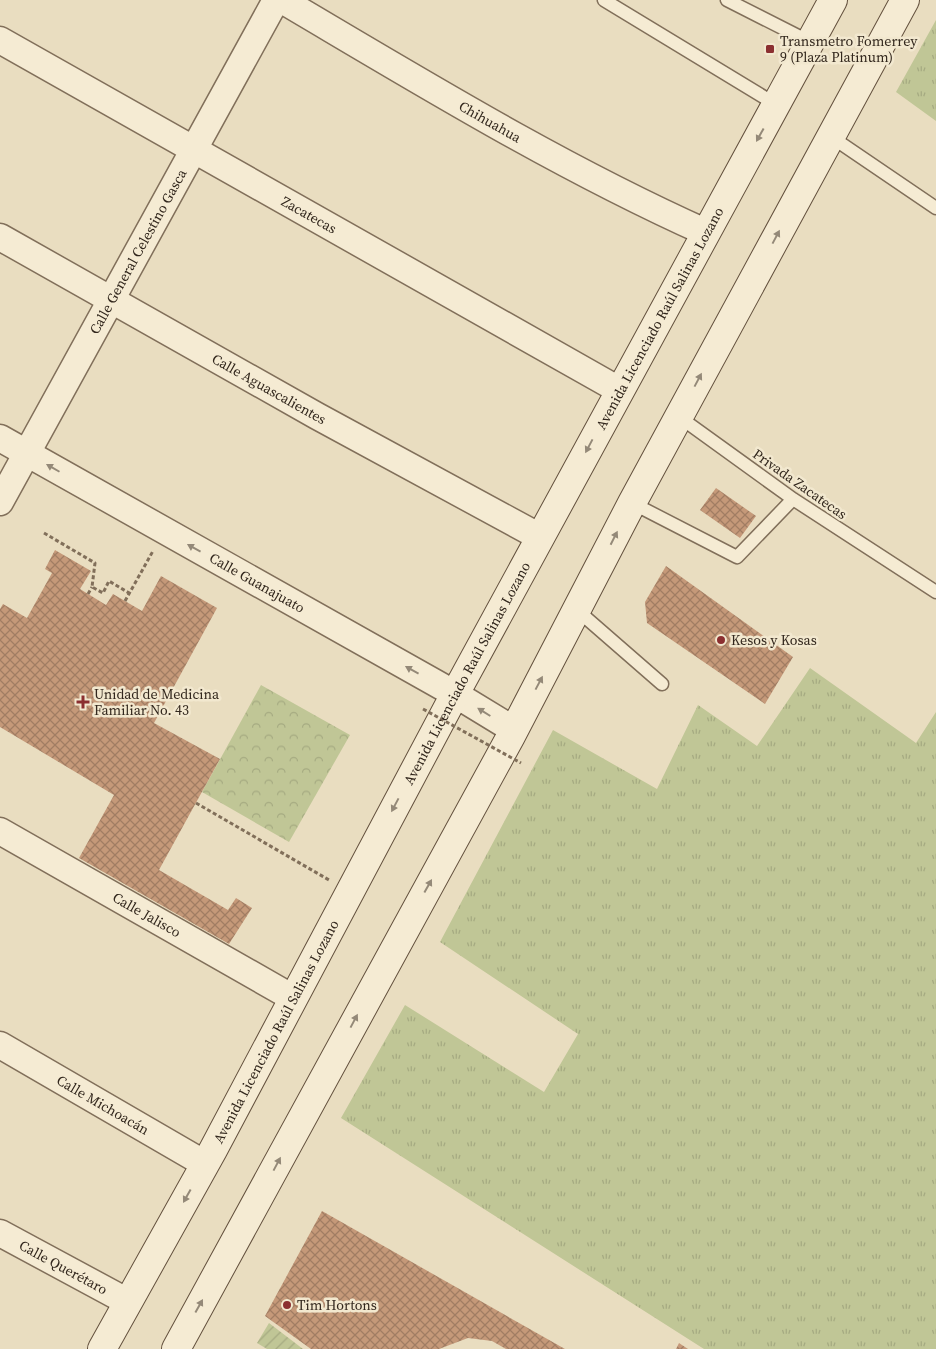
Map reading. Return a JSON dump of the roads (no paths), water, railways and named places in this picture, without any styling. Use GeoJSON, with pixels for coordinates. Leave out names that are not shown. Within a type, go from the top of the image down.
{"type":"FeatureCollection","features":[{"type":"Feature","properties":{"kind":"main road","name":"Avenida Licenciado Raúl Salinas Lozano"},"geometry":{"type":"LineString","coordinates":[[102,1349],[205,1164],[619,390],[833,0]]}},
{"type":"Feature","properties":{"kind":"main road"},"geometry":{"type":"LineString","coordinates":[[176,1349],[514,730],[678,416],[905,0]]}},
{"type":"Feature","properties":{"kind":"street","name":"Calle General Celestino Gasca"},"geometry":{"type":"LineString","coordinates":[[0,502],[276,0]]}},
{"type":"Feature","properties":{"kind":"street","name":"Chihuahua"},"geometry":{"type":"LineString","coordinates":[[282,0],[508,133],[608,186],[705,232]]}},
{"type":"Feature","properties":{"kind":"street","name":"Zacatecas"},"geometry":{"type":"LineString","coordinates":[[0,40],[192,151],[619,390]]}},
{"type":"Feature","properties":{"kind":"street","name":"Calle Aguascalientes"},"geometry":{"type":"LineString","coordinates":[[0,237],[110,300],[540,537]]}},
{"type":"Feature","properties":{"kind":"street","name":"Calle Guanajuato"},"geometry":{"type":"LineString","coordinates":[[0,438],[455,694],[514,730]]}},
{"type":"Feature","properties":{"kind":"street","name":"Calle Jalisco"},"geometry":{"type":"LineString","coordinates":[[0,831],[293,998]]}},
{"type":"Feature","properties":{"kind":"street","name":"Calle Michoacán"},"geometry":{"type":"LineString","coordinates":[[0,1045],[205,1164]]}},
{"type":"Feature","properties":{"kind":"street","name":"Calle Querétaro"},"geometry":{"type":"LineString","coordinates":[[0,1233],[128,1302]]}},
{"type":"Feature","properties":{"kind":"lane"},"geometry":{"type":"LineString","coordinates":[[604,0],[776,105]]}},
{"type":"Feature","properties":{"kind":"lane"},"geometry":{"type":"LineString","coordinates":[[727,0],[810,42]]}},
{"type":"Feature","properties":{"kind":"lane"},"geometry":{"type":"LineString","coordinates":[[830,136],[936,208]]}},
{"type":"Feature","properties":{"kind":"lane","name":"Privada Zacatecas"},"geometry":{"type":"LineString","coordinates":[[678,416],[793,499],[936,592]]}},
{"type":"Feature","properties":{"kind":"lane"},"geometry":{"type":"LineString","coordinates":[[632,503],[737,557],[793,499]]}},
{"type":"Feature","properties":{"kind":"lane"},"geometry":{"type":"LineString","coordinates":[[577,610],[662,684]]}},
{"type":"Feature","properties":{"kind":"place","name":"Transmetro Fomerrey 9 (Plaza Platinum)"},"geometry":{"type":"Point","coordinates":[770,49]}},
{"type":"Feature","properties":{"kind":"place","name":"Kesos y Kosas"},"geometry":{"type":"Point","coordinates":[721,640]}},
{"type":"Feature","properties":{"kind":"place","name":"Unidad de Medicina Familiar No. 43"},"geometry":{"type":"Point","coordinates":[83,702]}},
{"type":"Feature","properties":{"kind":"place","name":"Tim Hortons"},"geometry":{"type":"Point","coordinates":[287,1305]}}]}
